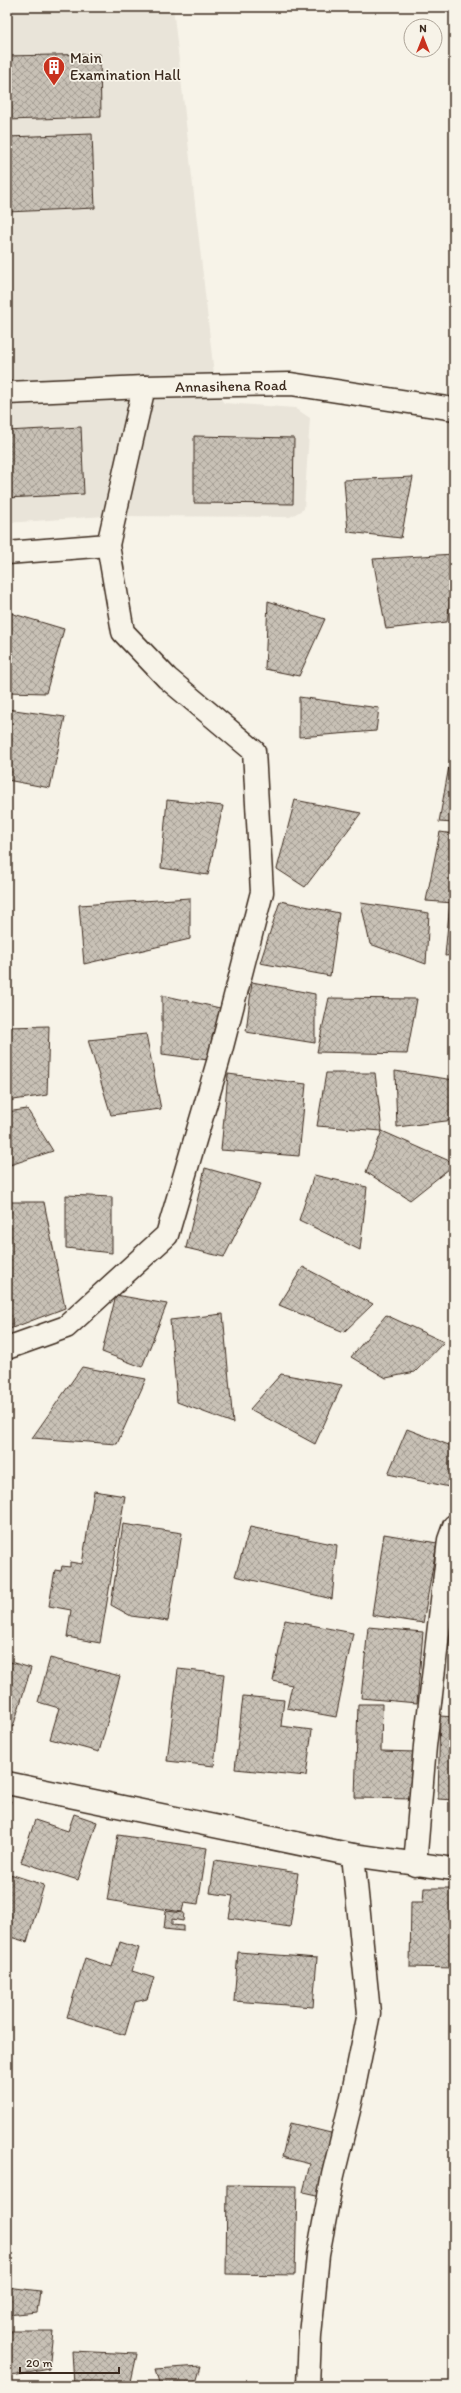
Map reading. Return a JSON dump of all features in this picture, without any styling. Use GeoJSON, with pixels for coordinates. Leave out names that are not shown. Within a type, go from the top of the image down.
{"type":"FeatureCollection","features":[{"type":"Feature","properties":{"kind":"street","name":"Annasihena Road"},"geometry":{"type":"LineString","coordinates":[[7,393],[144,387],[291,384],[454,409]]}},
{"type":"Feature","properties":{"kind":"street"},"geometry":{"type":"LineString","coordinates":[[7,1348],[66,1327],[167,1234],[218,1062],[262,892],[254,751],[167,678],[123,632],[108,545],[144,387]]}},
{"type":"Feature","properties":{"kind":"street"},"geometry":{"type":"LineString","coordinates":[[7,553],[108,545]]}},
{"type":"Feature","properties":{"kind":"street"},"geometry":{"type":"LineString","coordinates":[[415,1865],[424,1746],[449,1540],[454,1526]]}},
{"type":"Feature","properties":{"kind":"street"},"geometry":{"type":"LineString","coordinates":[[7,1783],[353,1855],[415,1865],[454,1869]]}},
{"type":"Feature","properties":{"kind":"street"},"geometry":{"type":"LineString","coordinates":[[308,2386],[310,2335],[318,2255],[333,2174],[351,2102],[369,2013],[353,1855]]}},
{"type":"Feature","properties":{"kind":"shaded area"},"geometry":{"type":"Polygon","coordinates":[[[7,7],[173,7],[216,392],[224,403],[295,408],[310,418],[304,509],[290,517],[104,516],[7,523],[7,7]]]}},
{"type":"Feature","properties":{"kind":"building","name":"Main Examination Hall"},"geometry":{"type":"Polygon","coordinates":[[[100,54],[101,117],[7,120],[7,56],[100,54]]]}},
{"type":"Feature","properties":{"kind":"building"},"geometry":{"type":"Polygon","coordinates":[[[92,134],[95,208],[7,212],[7,137],[92,134]]]}},
{"type":"Feature","properties":{"kind":"building"},"geometry":{"type":"Polygon","coordinates":[[[81,427],[84,494],[7,498],[7,431],[81,427]]]}},
{"type":"Feature","properties":{"kind":"building"},"geometry":{"type":"Polygon","coordinates":[[[194,436],[294,438],[293,504],[194,503],[194,436]]]}},
{"type":"Feature","properties":{"kind":"building"},"geometry":{"type":"Polygon","coordinates":[[[413,477],[401,538],[348,532],[344,480],[413,477]]]}},
{"type":"Feature","properties":{"kind":"building"},"geometry":{"type":"Polygon","coordinates":[[[454,554],[454,573],[447,622],[386,629],[373,559],[454,554]]]}},
{"type":"Feature","properties":{"kind":"building"},"geometry":{"type":"Polygon","coordinates":[[[268,601],[325,619],[299,676],[265,669],[268,601]]]}},
{"type":"Feature","properties":{"kind":"building"},"geometry":{"type":"Polygon","coordinates":[[[7,612],[64,629],[46,693],[7,692],[7,612]]]}},
{"type":"Feature","properties":{"kind":"building"},"geometry":{"type":"Polygon","coordinates":[[[299,697],[379,708],[376,731],[299,737],[299,697]]]}},
{"type":"Feature","properties":{"kind":"building"},"geometry":{"type":"Polygon","coordinates":[[[7,709],[65,717],[50,788],[7,780],[7,709]]]}},
{"type":"Feature","properties":{"kind":"building"},"geometry":{"type":"Polygon","coordinates":[[[451,755],[454,755],[454,823],[439,822],[451,755]]]}},
{"type":"Feature","properties":{"kind":"building"},"geometry":{"type":"Polygon","coordinates":[[[167,800],[223,806],[208,875],[161,868],[167,800]]]}},
{"type":"Feature","properties":{"kind":"building"},"geometry":{"type":"Polygon","coordinates":[[[295,800],[361,813],[305,887],[277,869],[295,800]]]}},
{"type":"Feature","properties":{"kind":"building"},"geometry":{"type":"Polygon","coordinates":[[[440,832],[454,834],[454,903],[426,901],[440,832]]]}},
{"type":"Feature","properties":{"kind":"building"},"geometry":{"type":"Polygon","coordinates":[[[190,898],[190,939],[84,964],[79,905],[190,898]]]}},
{"type":"Feature","properties":{"kind":"building"},"geometry":{"type":"Polygon","coordinates":[[[280,901],[339,913],[330,976],[260,963],[280,901]]]}},
{"type":"Feature","properties":{"kind":"building"},"geometry":{"type":"Polygon","coordinates":[[[450,902],[454,903],[454,955],[445,956],[450,902]]]}},
{"type":"Feature","properties":{"kind":"building"},"geometry":{"type":"Polygon","coordinates":[[[361,903],[429,913],[426,964],[370,944],[361,903]]]}},
{"type":"Feature","properties":{"kind":"building"},"geometry":{"type":"Polygon","coordinates":[[[252,982],[315,994],[315,1043],[246,1032],[252,982]]]}},
{"type":"Feature","properties":{"kind":"building"},"geometry":{"type":"Polygon","coordinates":[[[162,995],[220,1008],[208,1060],[162,1054],[162,995]]]}},
{"type":"Feature","properties":{"kind":"building"},"geometry":{"type":"Polygon","coordinates":[[[329,998],[417,999],[407,1054],[317,1052],[329,998]]]}},
{"type":"Feature","properties":{"kind":"building"},"geometry":{"type":"Polygon","coordinates":[[[49,1026],[47,1095],[7,1101],[7,1027],[49,1026]]]}},
{"type":"Feature","properties":{"kind":"building"},"geometry":{"type":"Polygon","coordinates":[[[146,1034],[161,1109],[111,1115],[88,1040],[146,1034]]]}},
{"type":"Feature","properties":{"kind":"building"},"geometry":{"type":"Polygon","coordinates":[[[395,1071],[454,1080],[454,1120],[397,1127],[395,1071]]]}},
{"type":"Feature","properties":{"kind":"building"},"geometry":{"type":"Polygon","coordinates":[[[326,1073],[375,1073],[382,1131],[317,1126],[326,1073]]]}},
{"type":"Feature","properties":{"kind":"building"},"geometry":{"type":"Polygon","coordinates":[[[228,1074],[306,1084],[299,1156],[221,1150],[228,1074]]]}},
{"type":"Feature","properties":{"kind":"building"},"geometry":{"type":"Polygon","coordinates":[[[27,1109],[53,1151],[7,1166],[7,1112],[27,1109]]]}},
{"type":"Feature","properties":{"kind":"building"},"geometry":{"type":"Polygon","coordinates":[[[382,1131],[454,1163],[454,1165],[410,1200],[366,1172],[382,1131]]]}},
{"type":"Feature","properties":{"kind":"building"},"geometry":{"type":"Polygon","coordinates":[[[205,1168],[261,1184],[224,1257],[186,1248],[205,1168]]]}},
{"type":"Feature","properties":{"kind":"building"},"geometry":{"type":"Polygon","coordinates":[[[314,1175],[367,1187],[360,1250],[299,1220],[314,1175]]]}},
{"type":"Feature","properties":{"kind":"building"},"geometry":{"type":"Polygon","coordinates":[[[66,1195],[112,1197],[112,1253],[66,1248],[66,1195]]]}},
{"type":"Feature","properties":{"kind":"building"},"geometry":{"type":"Polygon","coordinates":[[[7,1202],[44,1202],[65,1308],[7,1330],[7,1202]]]}},
{"type":"Feature","properties":{"kind":"building"},"geometry":{"type":"Polygon","coordinates":[[[303,1267],[373,1304],[344,1332],[279,1305],[303,1267]]]}},
{"type":"Feature","properties":{"kind":"building"},"geometry":{"type":"Polygon","coordinates":[[[116,1295],[167,1304],[142,1367],[102,1352],[116,1295]]]}},
{"type":"Feature","properties":{"kind":"building"},"geometry":{"type":"Polygon","coordinates":[[[223,1314],[233,1423],[177,1402],[170,1320],[223,1314]]]}},
{"type":"Feature","properties":{"kind":"building"},"geometry":{"type":"Polygon","coordinates":[[[386,1315],[444,1342],[415,1372],[386,1378],[351,1357],[386,1315]]]}},
{"type":"Feature","properties":{"kind":"building"},"geometry":{"type":"Polygon","coordinates":[[[82,1367],[146,1379],[117,1444],[32,1438],[82,1367]]]}},
{"type":"Feature","properties":{"kind":"building"},"geometry":{"type":"Polygon","coordinates":[[[281,1374],[342,1385],[315,1444],[250,1409],[281,1374]]]}},
{"type":"Feature","properties":{"kind":"building"},"geometry":{"type":"Polygon","coordinates":[[[407,1429],[454,1447],[454,1488],[388,1474],[407,1429]]]}},
{"type":"Feature","properties":{"kind":"building"},"geometry":{"type":"Polygon","coordinates":[[[94,1491],[125,1496],[100,1643],[67,1637],[71,1610],[49,1606],[55,1570],[61,1571],[62,1566],[70,1567],[70,1562],[82,1564],[94,1491]]]}},
{"type":"Feature","properties":{"kind":"building"},"geometry":{"type":"Polygon","coordinates":[[[123,1524],[182,1533],[168,1621],[131,1616],[111,1605],[123,1524]]]}},
{"type":"Feature","properties":{"kind":"building"},"geometry":{"type":"Polygon","coordinates":[[[250,1527],[337,1545],[332,1599],[235,1576],[250,1527]]]}},
{"type":"Feature","properties":{"kind":"building"},"geometry":{"type":"Polygon","coordinates":[[[384,1534],[437,1543],[423,1623],[372,1615],[384,1534]]]}},
{"type":"Feature","properties":{"kind":"building"},"geometry":{"type":"Polygon","coordinates":[[[285,1620],[353,1633],[336,1717],[287,1708],[292,1685],[273,1681],[285,1620]]]}},
{"type":"Feature","properties":{"kind":"building"},"geometry":{"type":"Polygon","coordinates":[[[368,1627],[423,1632],[417,1703],[361,1698],[368,1627]]]}},
{"type":"Feature","properties":{"kind":"building"},"geometry":{"type":"Polygon","coordinates":[[[50,1658],[120,1676],[99,1752],[50,1739],[59,1708],[38,1702],[50,1658]]]}},
{"type":"Feature","properties":{"kind":"building"},"geometry":{"type":"Polygon","coordinates":[[[7,1661],[31,1668],[13,1727],[7,1725],[7,1661]]]}},
{"type":"Feature","properties":{"kind":"building"},"geometry":{"type":"Polygon","coordinates":[[[178,1669],[224,1674],[214,1766],[167,1761],[178,1669]]]}},
{"type":"Feature","properties":{"kind":"building"},"geometry":{"type":"Polygon","coordinates":[[[243,1696],[284,1700],[281,1726],[312,1730],[306,1776],[235,1769],[243,1696]]]}},
{"type":"Feature","properties":{"kind":"building"},"geometry":{"type":"Polygon","coordinates":[[[358,1704],[382,1704],[381,1751],[415,1752],[414,1799],[355,1798],[358,1704]]]}},
{"type":"Feature","properties":{"kind":"building"},"geometry":{"type":"Polygon","coordinates":[[[440,1716],[454,1717],[454,1800],[438,1799],[440,1716]]]}},
{"type":"Feature","properties":{"kind":"building"},"geometry":{"type":"Polygon","coordinates":[[[7,1799],[11,1801],[7,1811],[7,1799]]]}},
{"type":"Feature","properties":{"kind":"building"},"geometry":{"type":"Polygon","coordinates":[[[74,1814],[97,1822],[78,1880],[21,1862],[35,1820],[68,1831],[74,1814]]]}},
{"type":"Feature","properties":{"kind":"building"},"geometry":{"type":"Polygon","coordinates":[[[118,1835],[207,1848],[198,1904],[184,1902],[182,1912],[107,1900],[118,1835]]]}},
{"type":"Feature","properties":{"kind":"building"},"geometry":{"type":"Polygon","coordinates":[[[215,1860],[298,1873],[290,1927],[229,1918],[233,1896],[210,1893],[215,1860]]]}},
{"type":"Feature","properties":{"kind":"building"},"geometry":{"type":"Polygon","coordinates":[[[7,1873],[44,1885],[27,1942],[7,1936],[7,1873]]]}},
{"type":"Feature","properties":{"kind":"building"},"geometry":{"type":"Polygon","coordinates":[[[424,1888],[454,1888],[454,1968],[410,1967],[411,1902],[423,1902],[424,1888]]]}},
{"type":"Feature","properties":{"kind":"building"},"geometry":{"type":"Polygon","coordinates":[[[166,1911],[184,1913],[183,1921],[172,1919],[172,1925],[183,1926],[183,1931],[164,1929],[166,1911]]]}},
{"type":"Feature","properties":{"kind":"building"},"geometry":{"type":"Polygon","coordinates":[[[120,1942],[139,1948],[132,1971],[154,1978],[147,1999],[135,2002],[125,2035],[67,2017],[85,1958],[112,1967],[120,1942]]]}},
{"type":"Feature","properties":{"kind":"building"},"geometry":{"type":"Polygon","coordinates":[[[238,1952],[317,1958],[313,2007],[234,2001],[238,1952]]]}},
{"type":"Feature","properties":{"kind":"building"},"geometry":{"type":"Polygon","coordinates":[[[290,2123],[339,2135],[325,2197],[303,2192],[310,2164],[282,2157],[290,2123]]]}},
{"type":"Feature","properties":{"kind":"building"},"geometry":{"type":"Polygon","coordinates":[[[227,2185],[297,2186],[295,2275],[226,2274],[227,2185]]]}},
{"type":"Feature","properties":{"kind":"building"},"geometry":{"type":"Polygon","coordinates":[[[7,2287],[40,2291],[37,2312],[7,2315],[7,2287]]]}},
{"type":"Feature","properties":{"kind":"building"},"geometry":{"type":"Polygon","coordinates":[[[10,2331],[53,2331],[49,2369],[7,2377],[10,2331]]]}},
{"type":"Feature","properties":{"kind":"building"},"geometry":{"type":"Polygon","coordinates":[[[72,2351],[137,2354],[130,2386],[74,2386],[72,2351]]]}},
{"type":"Feature","properties":{"kind":"building"},"geometry":{"type":"Polygon","coordinates":[[[201,2366],[195,2386],[161,2386],[156,2369],[201,2366]]]}},
{"type":"Feature","properties":{"kind":"place","name":"Main Examination Hall"},"geometry":{"type":"Point","coordinates":[54,86]}}]}
